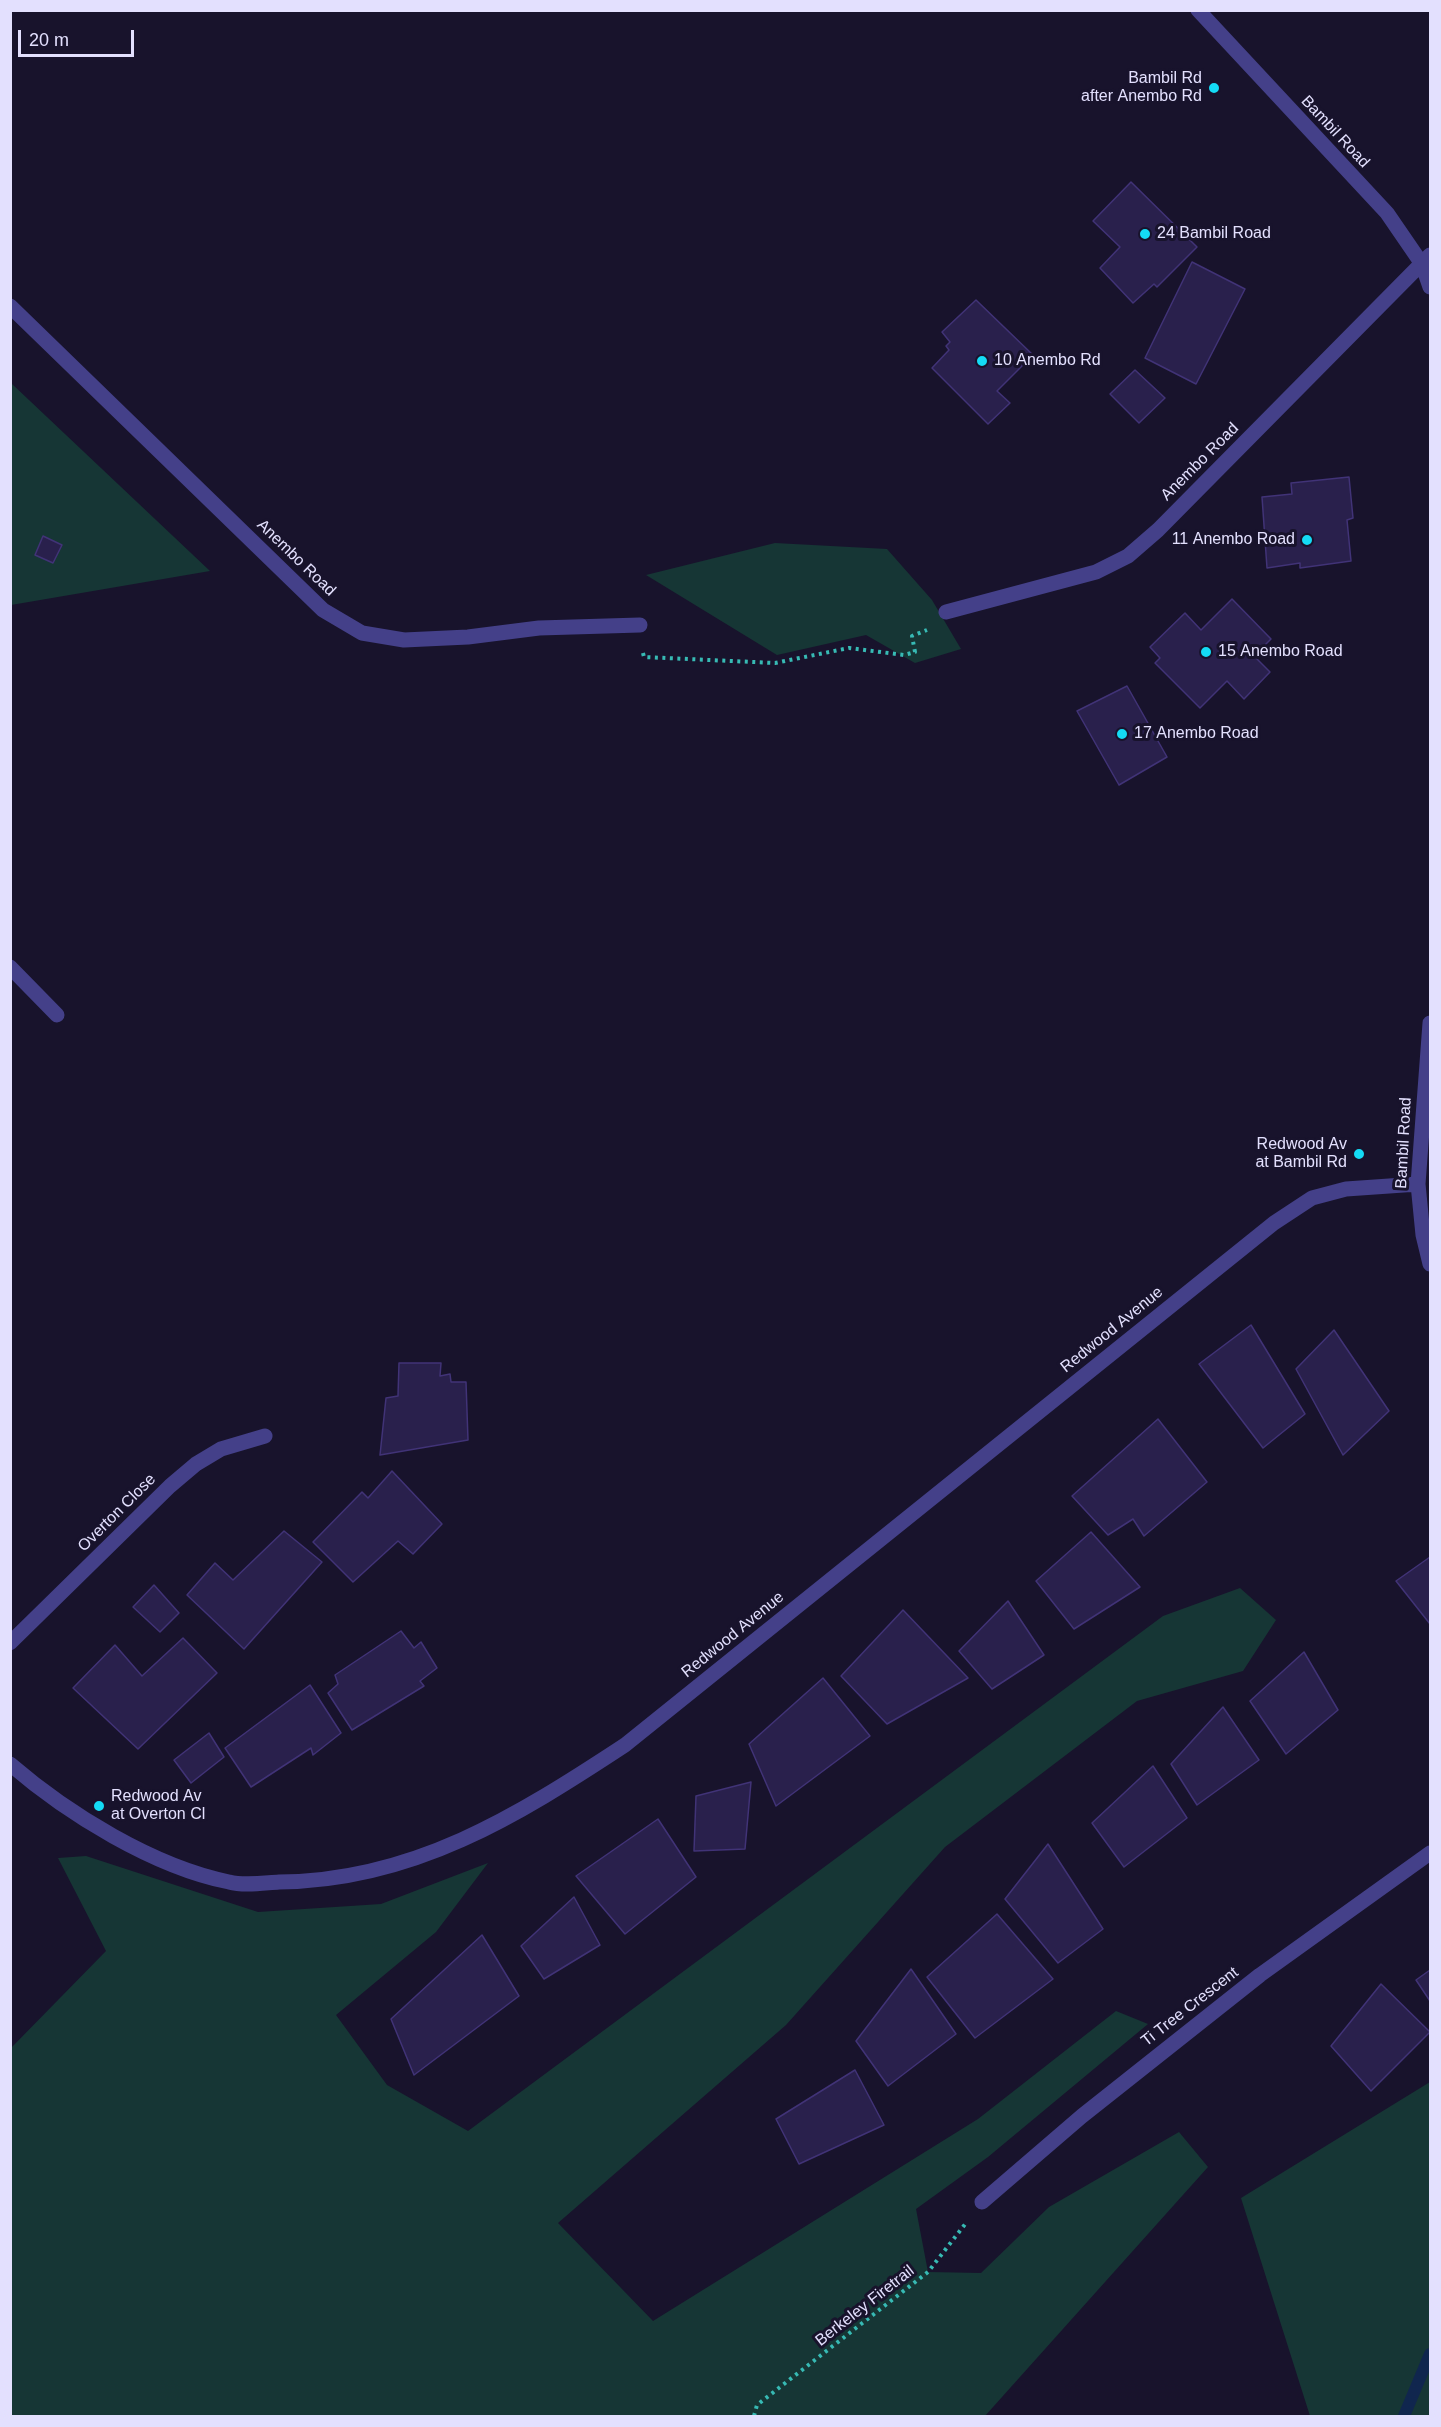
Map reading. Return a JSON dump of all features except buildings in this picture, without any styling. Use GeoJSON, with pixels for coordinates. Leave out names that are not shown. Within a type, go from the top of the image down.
{"type":"FeatureCollection","features":[{"type":"Feature","properties":{"kind":"street","name":"Bambil Road"},"geometry":{"type":"LineString","coordinates":[[1198,10],[1387,213],[1426,260],[1431,287]]}},
{"type":"Feature","properties":{"kind":"street","name":"Anembo Road"},"geometry":{"type":"LineString","coordinates":[[946,612],[1096,573],[1128,556],[1158,530],[1426,260]]}},
{"type":"Feature","properties":{"kind":"street","name":"Anembo Road"},"geometry":{"type":"LineString","coordinates":[[10,306],[323,610],[362,633],[404,640],[468,637],[539,628],[640,625]]}},
{"type":"Feature","properties":{"kind":"street"},"geometry":{"type":"LineString","coordinates":[[10,967],[57,1015]]}},
{"type":"Feature","properties":{"kind":"street","name":"Bambil Road"},"geometry":{"type":"LineString","coordinates":[[1431,1023],[1418,1184],[1423,1235],[1431,1264]]}},
{"type":"Feature","properties":{"kind":"street","name":"Redwood Avenue"},"geometry":{"type":"LineString","coordinates":[[10,1764],[69,1809],[120,1840],[171,1864],[231,1883],[305,1882],[356,1875],[400,1865],[473,1836],[544,1798],[624,1745],[1274,1223],[1312,1198],[1346,1189],[1418,1184]]}},
{"type":"Feature","properties":{"kind":"street","name":"Overton Close"},"geometry":{"type":"LineString","coordinates":[[10,1643],[170,1486],[196,1464],[220,1449],[266,1436]]}},
{"type":"Feature","properties":{"kind":"street","name":"Ti Tree Crescent"},"geometry":{"type":"LineString","coordinates":[[982,2202],[1082,2116],[1260,1975],[1431,1853]]}},
{"type":"Feature","properties":{"kind":"path"},"geometry":{"type":"LineString","coordinates":[[640,625],[644,657],[775,663],[849,648],[904,656],[915,652],[912,636],[941,624],[946,612]]}},
{"type":"Feature","properties":{"kind":"path","name":"Berkeley Firetrail"},"geometry":{"type":"LineString","coordinates":[[754,2416],[757,2405],[928,2272],[982,2202]]}},
{"type":"Feature","properties":{"kind":"green space"},"geometry":{"type":"Polygon","coordinates":[[[11,383],[210,571],[11,605],[11,383]]]}},
{"type":"Feature","properties":{"kind":"green space"},"geometry":{"type":"Polygon","coordinates":[[[775,543],[887,549],[932,600],[961,649],[915,663],[866,635],[777,655],[646,575],[775,543]]]}},
{"type":"Feature","properties":{"kind":"green space"},"geometry":{"type":"Polygon","coordinates":[[[1240,1588],[1276,1620],[1243,1671],[1137,1701],[945,1847],[786,2025],[558,2223],[653,2321],[978,2119],[1116,2011],[1148,2024],[988,2157],[916,2209],[928,2272],[981,2273],[1049,2207],[1179,2132],[1208,2167],[985,2416],[11,2416],[11,2048],[106,1951],[58,1858],[86,1856],[258,1912],[381,1904],[488,1863],[436,1932],[336,2015],[387,2085],[468,2131],[1163,1616],[1240,1588]]]}},
{"type":"Feature","properties":{"kind":"green space"},"geometry":{"type":"Polygon","coordinates":[[[1430,2082],[1430,2416],[1310,2416],[1241,2198],[1430,2082]]]}},
{"type":"Feature","properties":{"kind":"waterway"},"geometry":{"type":"LineString","coordinates":[[1404,2416],[1430,2354]]}},
{"type":"Feature","properties":{"kind":"place","name":"Bambil Rd after Anembo Rd"},"geometry":{"type":"Point","coordinates":[1214,88]}},
{"type":"Feature","properties":{"kind":"place","name":"24 Bambil Road"},"geometry":{"type":"Point","coordinates":[1145,234]}},
{"type":"Feature","properties":{"kind":"place","name":"10 Anembo Rd"},"geometry":{"type":"Point","coordinates":[982,361]}},
{"type":"Feature","properties":{"kind":"place","name":"11 Anembo Road"},"geometry":{"type":"Point","coordinates":[1307,540]}},
{"type":"Feature","properties":{"kind":"place","name":"15 Anembo Road"},"geometry":{"type":"Point","coordinates":[1206,652]}},
{"type":"Feature","properties":{"kind":"place","name":"17 Anembo Road"},"geometry":{"type":"Point","coordinates":[1122,734]}},
{"type":"Feature","properties":{"kind":"place","name":"Redwood Av at Bambil Rd"},"geometry":{"type":"Point","coordinates":[1359,1154]}},
{"type":"Feature","properties":{"kind":"place","name":"Redwood Av at Overton Cl"},"geometry":{"type":"Point","coordinates":[99,1806]}}]}
